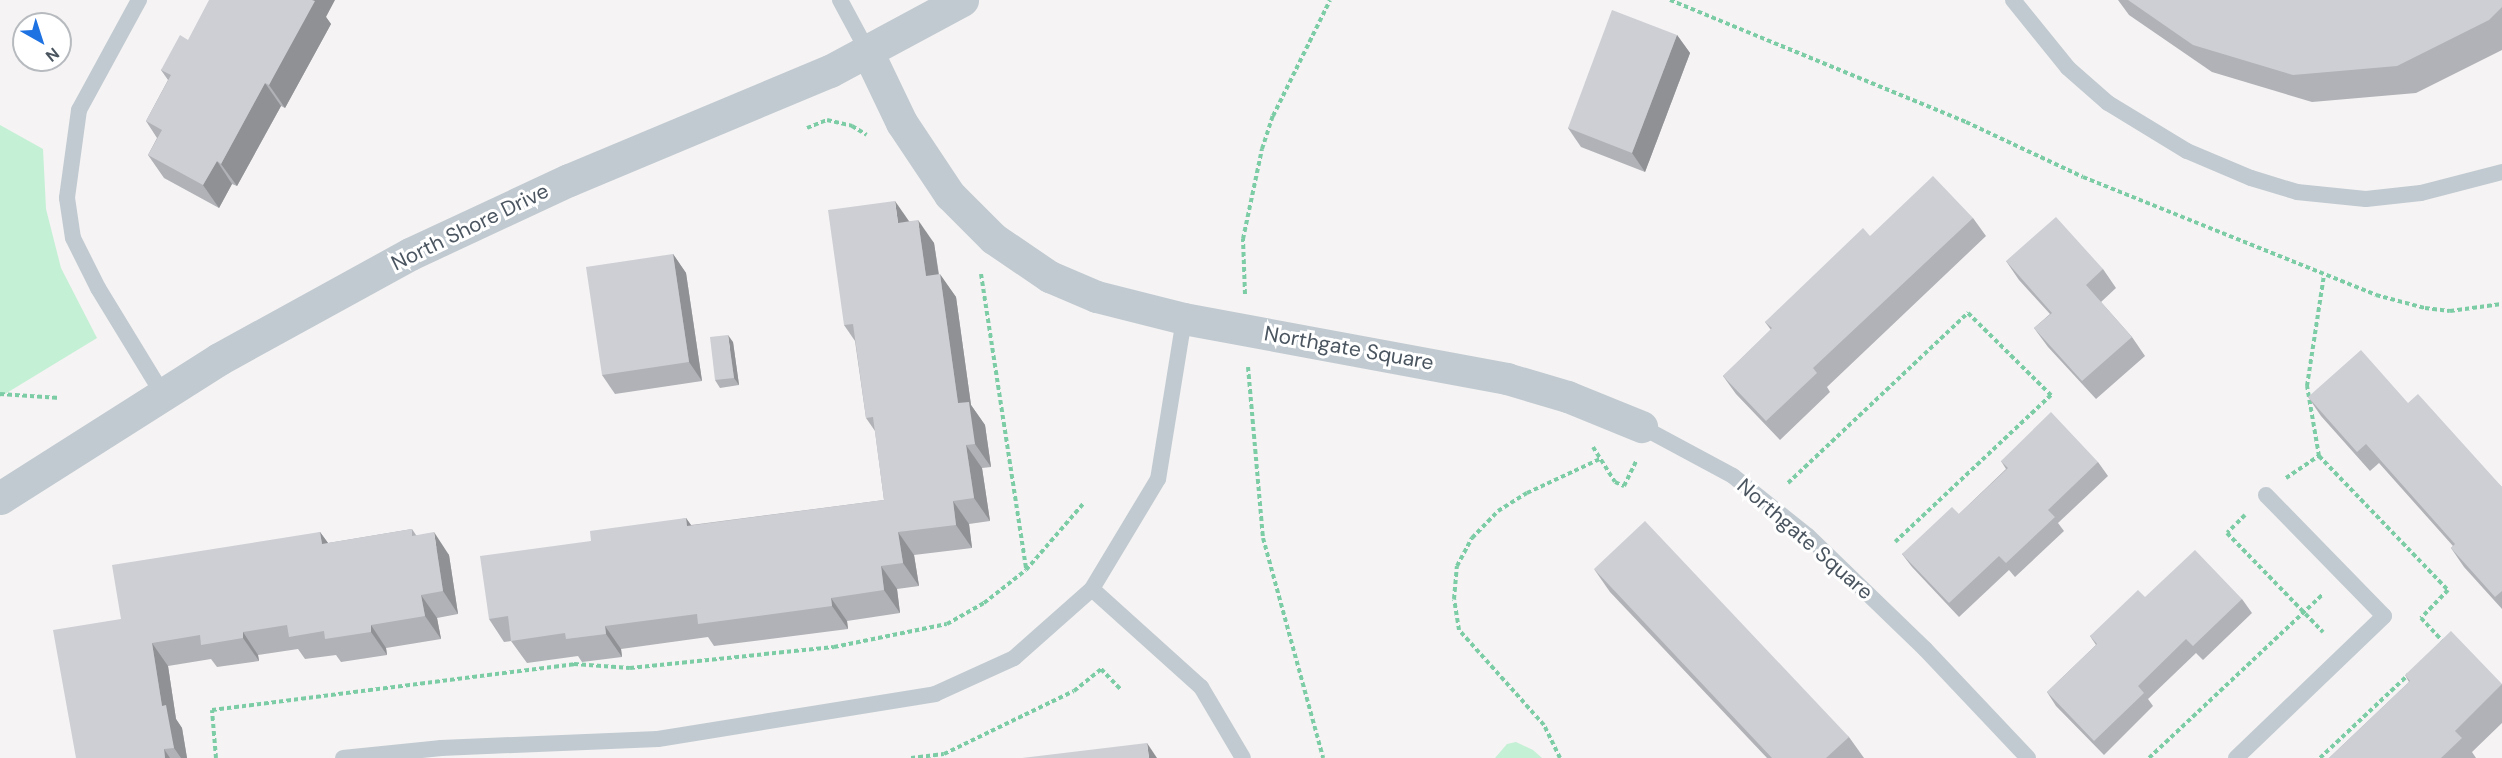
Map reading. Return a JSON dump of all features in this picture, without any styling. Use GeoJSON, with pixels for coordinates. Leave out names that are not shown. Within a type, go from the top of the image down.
{"type":"FeatureCollection","features":[{"type":"Feature","properties":{"kind":"street","name":"North Shore Drive"},"geometry":{"type":"LineString","coordinates":[[0,498],[162,393],[335,294],[487,216],[764,101],[868,52],[962,0]]}},
{"type":"Feature","properties":{"kind":"street","name":"Northgate Square"},"geometry":{"type":"LineString","coordinates":[[868,52],[928,166],[956,202],[994,239],[1064,284],[1106,300],[1184,319],[1507,379],[1568,396],[1641,440]]}},
{"type":"Feature","properties":{"kind":"lane"},"geometry":{"type":"LineString","coordinates":[[139,0],[79,110],[67,198],[74,238],[98,288],[162,393]]}},
{"type":"Feature","properties":{"kind":"lane","name":"Northgate Square"},"geometry":{"type":"LineString","coordinates":[[840,0],[868,52]]}},
{"type":"Feature","properties":{"kind":"lane"},"geometry":{"type":"LineString","coordinates":[[2013,0],[2068,68],[2108,102],[2187,151],[2251,178],[2297,192],[2366,199],[2421,193],[2502,172]]}},
{"type":"Feature","properties":{"kind":"lane"},"geometry":{"type":"LineString","coordinates":[[343,758],[441,748],[658,739],[935,694],[1014,658],[1092,589],[1158,479],[1184,319]]}},
{"type":"Feature","properties":{"kind":"lane","name":"Northgate Square"},"geometry":{"type":"LineString","coordinates":[[1641,440],[1718,467],[1768,502],[1842,567],[2028,758]]}},
{"type":"Feature","properties":{"kind":"lane"},"geometry":{"type":"LineString","coordinates":[[2236,758],[2384,616],[2266,495]]}},
{"type":"Feature","properties":{"kind":"lane"},"geometry":{"type":"LineString","coordinates":[[1092,589],[1201,687],[1243,758]]}},
{"type":"Feature","properties":{"kind":"path"},"geometry":{"type":"LineString","coordinates":[[1323,758],[1263,538],[1247,330],[1243,239],[1262,149],[1273,116],[1330,0]]}},
{"type":"Feature","properties":{"kind":"path"},"geometry":{"type":"LineString","coordinates":[[1670,0],[1966,122],[2104,186],[2324,275],[2424,308],[2471,310],[2502,304]]}},
{"type":"Feature","properties":{"kind":"path"},"geometry":{"type":"LineString","coordinates":[[980,270],[1026,570]]}},
{"type":"Feature","properties":{"kind":"path"},"geometry":{"type":"LineString","coordinates":[[2319,456],[2307,386],[2324,275]]}},
{"type":"Feature","properties":{"kind":"path"},"geometry":{"type":"LineString","coordinates":[[1768,502],[1968,313],[2051,394],[1895,542]]}},
{"type":"Feature","properties":{"kind":"path"},"geometry":{"type":"LineString","coordinates":[[0,394],[60,398]]}},
{"type":"Feature","properties":{"kind":"path"},"geometry":{"type":"LineString","coordinates":[[1560,758],[1544,725],[1459,630],[1454,599],[1457,566],[1472,538],[1498,511],[1527,493],[1599,459],[1615,482],[1624,486],[1641,440]]}},
{"type":"Feature","properties":{"kind":"path"},"geometry":{"type":"LineString","coordinates":[[2266,495],[2227,533],[2323,632]]}},
{"type":"Feature","properties":{"kind":"path"},"geometry":{"type":"LineString","coordinates":[[216,758],[212,710],[574,664],[630,668],[834,647],[911,634],[947,624],[984,603],[1026,570],[1083,504]]}},
{"type":"Feature","properties":{"kind":"path"},"geometry":{"type":"LineString","coordinates":[[2149,758],[2344,575]]}},
{"type":"Feature","properties":{"kind":"path"},"geometry":{"type":"LineString","coordinates":[[910,758],[944,754],[1074,691],[1101,669],[1121,690]]}},
{"type":"Feature","properties":{"kind":"green space"},"geometry":{"type":"Polygon","coordinates":[[[0,125],[43,149],[46,209],[61,268],[97,338],[0,397],[0,125]]]}},
{"type":"Feature","properties":{"kind":"green space"},"geometry":{"type":"Polygon","coordinates":[[[1516,742],[1533,750],[1542,758],[1495,758],[1507,744],[1516,742]]]}},
{"type":"Feature","properties":{"kind":"building"},"geometry":{"type":"Polygon","coordinates":[[[209,0],[315,1],[269,85],[265,83],[221,164],[217,161],[203,185],[148,155],[162,130],[146,121],[171,75],[161,70],[180,35],[188,40],[209,0]]]}},
{"type":"Feature","properties":{"kind":"building"},"geometry":{"type":"Polygon","coordinates":[[[2128,0],[2502,0],[2502,7],[2489,20],[2397,66],[2293,75],[2193,45],[2128,0]]]}},
{"type":"Feature","properties":{"kind":"building"},"geometry":{"type":"Polygon","coordinates":[[[1612,10],[1677,35],[1632,153],[1568,128],[1612,10]]]}},
{"type":"Feature","properties":{"kind":"building"},"geometry":{"type":"Polygon","coordinates":[[[1933,176],[1973,218],[1813,368],[1817,373],[1766,421],[1723,376],[1772,328],[1765,322],[1863,228],[1870,236],[1933,176]]]}},
{"type":"Feature","properties":{"kind":"building"},"geometry":{"type":"Polygon","coordinates":[[[895,201],[898,223],[918,220],[926,276],[940,274],[958,403],[969,402],[975,444],[966,445],[974,498],[953,501],[956,525],[898,532],[903,563],[881,566],[884,590],[831,598],[832,606],[698,624],[697,614],[605,626],[606,634],[566,639],[565,633],[511,641],[508,616],[489,619],[480,556],[591,541],[590,531],[686,518],[687,526],[884,500],[873,417],[866,418],[853,324],[844,325],[828,210],[895,201]]]}},
{"type":"Feature","properties":{"kind":"building"},"geometry":{"type":"Polygon","coordinates":[[[2056,217],[2103,269],[2086,285],[2132,337],[2082,381],[2034,328],[2052,313],[2006,261],[2056,217]]]}},
{"type":"Feature","properties":{"kind":"building"},"geometry":{"type":"Polygon","coordinates":[[[673,254],[689,362],[602,375],[586,267],[673,254]]]}},
{"type":"Feature","properties":{"kind":"building"},"geometry":{"type":"Polygon","coordinates":[[[728,335],[734,378],[715,380],[710,337],[728,335]]]}},
{"type":"Feature","properties":{"kind":"building"},"geometry":{"type":"Polygon","coordinates":[[[2361,350],[2408,403],[2418,394],[2502,487],[2502,591],[2495,597],[2451,548],[2455,544],[2366,444],[2357,452],[2308,397],[2361,350]]]}},
{"type":"Feature","properties":{"kind":"building"},"geometry":{"type":"Polygon","coordinates":[[[2051,412],[2098,462],[2048,510],[2055,517],[2006,563],[1999,556],[1949,603],[1902,554],[1952,507],[1959,514],[2008,468],[2001,461],[2051,412]]]}},
{"type":"Feature","properties":{"kind":"building"},"geometry":{"type":"Polygon","coordinates":[[[1645,521],[1849,737],[1826,758],[1772,758],[1594,569],[1645,521]]]}},
{"type":"Feature","properties":{"kind":"building"},"geometry":{"type":"Polygon","coordinates":[[[412,529],[412,536],[434,532],[443,591],[421,595],[425,616],[371,625],[371,632],[325,639],[324,631],[289,637],[287,625],[243,632],[243,638],[201,645],[200,635],[152,643],[162,706],[166,705],[174,748],[164,749],[165,758],[76,758],[53,630],[121,619],[112,565],[320,532],[322,544],[412,529]]]}},
{"type":"Feature","properties":{"kind":"building"},"geometry":{"type":"Polygon","coordinates":[[[2195,550],[2242,599],[2193,646],[2186,639],[2138,686],[2144,693],[2094,741],[2047,692],[2097,644],[2090,636],[2138,590],[2145,597],[2195,550]]]}},
{"type":"Feature","properties":{"kind":"building"},"geometry":{"type":"Polygon","coordinates":[[[2451,631],[2502,684],[2455,731],[2462,738],[2441,758],[2329,758],[2410,681],[2405,675],[2451,631]]]}},
{"type":"Feature","properties":{"kind":"building"},"geometry":{"type":"Polygon","coordinates":[[[1147,743],[1149,758],[1022,758],[1147,743]]]}}]}
